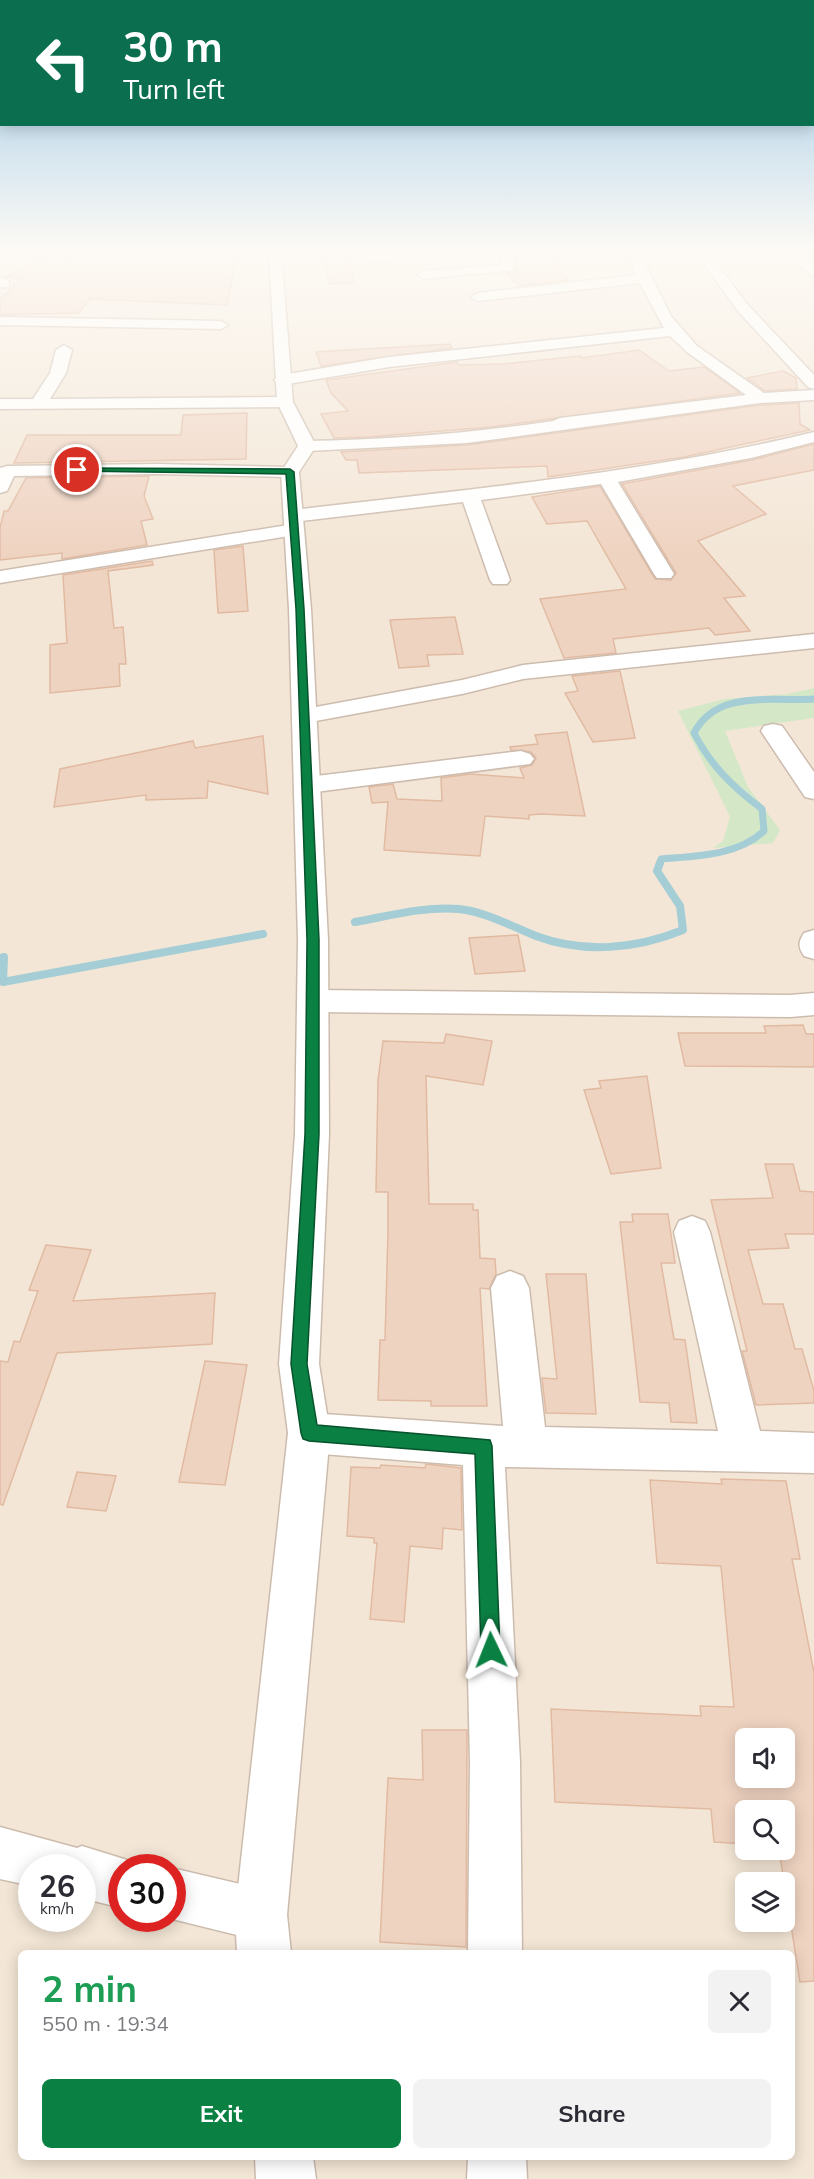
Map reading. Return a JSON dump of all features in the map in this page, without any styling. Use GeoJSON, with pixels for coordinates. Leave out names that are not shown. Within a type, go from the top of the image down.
{"type":"FeatureCollection","features":[{"type":"Feature","properties":{"kind":"street"},"geometry":{"type":"LineString","coordinates":[[38,404],[58,373],[63,353]]}},
{"type":"Feature","properties":{"kind":"street"},"geometry":{"type":"LineString","coordinates":[[186,1900],[262,1934],[309,1433],[299,1364],[312,1134],[313,1001],[308,785],[293,523],[298,459],[284,391],[282,353]]}},
{"type":"Feature","properties":{"kind":"street"},"geometry":{"type":"LineString","coordinates":[[0,404],[284,391],[389,362],[478,353]]}},
{"type":"Feature","properties":{"kind":"street"},"geometry":{"type":"LineString","coordinates":[[697,353],[760,398]]}},
{"type":"Feature","properties":{"kind":"street"},"geometry":{"type":"LineString","coordinates":[[785,353],[814,384]]}},
{"type":"Feature","properties":{"kind":"street"},"geometry":{"type":"LineString","coordinates":[[0,488],[8,471],[158,469],[298,459],[371,446],[460,438],[474,439],[562,425],[560,423],[760,398],[814,395]]}},
{"type":"Feature","properties":{"kind":"street"},"geometry":{"type":"LineString","coordinates":[[0,577],[293,523],[470,494],[708,462],[814,437]]}},
{"type":"Feature","properties":{"kind":"street"},"geometry":{"type":"LineString","coordinates":[[606,477],[664,574]]}},
{"type":"Feature","properties":{"kind":"street"},"geometry":{"type":"LineString","coordinates":[[470,494],[500,580]]}},
{"type":"Feature","properties":{"kind":"street"},"geometry":{"type":"LineString","coordinates":[[305,716],[462,687],[523,672],[814,640]]}},
{"type":"Feature","properties":{"kind":"street"},"geometry":{"type":"LineString","coordinates":[[773,731],[814,791]]}},
{"type":"Feature","properties":{"kind":"street"},"geometry":{"type":"LineString","coordinates":[[308,785],[521,759]]}},
{"type":"Feature","properties":{"kind":"street"},"geometry":{"type":"LineString","coordinates":[[814,940],[814,949]]}},
{"type":"Feature","properties":{"kind":"street"},"geometry":{"type":"LineString","coordinates":[[313,1001],[789,1006],[814,1004]]}},
{"type":"Feature","properties":{"kind":"street"},"geometry":{"type":"LineString","coordinates":[[692,1232],[744,1452]]}},
{"type":"Feature","properties":{"kind":"street"},"geometry":{"type":"LineString","coordinates":[[495,1950],[495,1762],[510,1288]]}},
{"type":"Feature","properties":{"kind":"street"},"geometry":{"type":"LineString","coordinates":[[309,1433],[505,1446],[814,1453]]}},
{"type":"Feature","properties":{"kind":"street"},"geometry":{"type":"LineString","coordinates":[[0,1853],[18,1857]]}},
{"type":"Feature","properties":{"kind":"street"},"geometry":{"type":"LineString","coordinates":[[284,2160],[286,2179]]}},
{"type":"Feature","properties":{"kind":"street"},"geometry":{"type":"LineString","coordinates":[[496,2160],[497,2179]]}},
{"type":"Feature","properties":{"kind":"shaded area"},"geometry":{"type":"Polygon","coordinates":[[[0,353],[814,353],[814,2179],[0,2179],[0,353]]]}},
{"type":"Feature","properties":{"kind":"green space"},"geometry":{"type":"Polygon","coordinates":[[[814,688],[814,718],[725,731],[748,787],[780,830],[773,843],[713,848],[723,841],[730,817],[678,711],[724,699],[788,694],[814,688]]]}},
{"type":"Feature","properties":{"kind":"building"},"geometry":{"type":"Polygon","coordinates":[[[316,353],[418,353],[321,366],[316,353]]]}},
{"type":"Feature","properties":{"kind":"building"},"geometry":{"type":"Polygon","coordinates":[[[620,353],[643,353],[669,371],[704,367],[740,393],[491,427],[368,437],[334,438],[321,414],[348,411],[331,393],[326,380],[457,362],[459,365],[502,364],[580,356],[582,358],[620,353]]]}},
{"type":"Feature","properties":{"kind":"building"},"geometry":{"type":"Polygon","coordinates":[[[783,371],[796,378],[797,389],[765,391],[747,378],[783,371]]]}},
{"type":"Feature","properties":{"kind":"building"},"geometry":{"type":"Polygon","coordinates":[[[799,403],[800,424],[810,430],[684,457],[548,477],[547,466],[359,473],[357,460],[346,460],[341,452],[467,445],[760,405],[799,403]]]}},
{"type":"Feature","properties":{"kind":"building"},"geometry":{"type":"Polygon","coordinates":[[[247,413],[246,459],[14,463],[27,435],[181,435],[183,415],[247,413]]]}},
{"type":"Feature","properties":{"kind":"building"},"geometry":{"type":"Polygon","coordinates":[[[814,444],[814,470],[733,486],[766,514],[698,541],[745,596],[724,598],[750,631],[715,635],[709,628],[613,639],[616,653],[564,658],[540,599],[626,589],[587,521],[547,524],[532,497],[600,486],[655,579],[671,580],[676,573],[622,484],[752,460],[814,444]]]}},
{"type":"Feature","properties":{"kind":"building"},"geometry":{"type":"Polygon","coordinates":[[[149,476],[144,496],[153,519],[141,521],[147,545],[62,559],[62,553],[0,560],[0,528],[4,511],[8,511],[26,478],[149,476]]]}},
{"type":"Feature","properties":{"kind":"building"},"geometry":{"type":"Polygon","coordinates":[[[243,546],[248,611],[218,613],[214,550],[243,546]]]}},
{"type":"Feature","properties":{"kind":"building"},"geometry":{"type":"Polygon","coordinates":[[[152,561],[153,565],[108,571],[114,628],[123,627],[126,664],[119,664],[120,686],[50,693],[50,645],[67,643],[63,575],[152,561]]]}},
{"type":"Feature","properties":{"kind":"building"},"geometry":{"type":"Polygon","coordinates":[[[455,617],[463,654],[427,655],[429,666],[399,668],[390,620],[455,617]]]}},
{"type":"Feature","properties":{"kind":"building"},"geometry":{"type":"Polygon","coordinates":[[[620,671],[635,738],[593,742],[565,693],[578,691],[572,676],[620,671]]]}},
{"type":"Feature","properties":{"kind":"building"},"geometry":{"type":"Polygon","coordinates":[[[567,732],[585,816],[541,814],[529,815],[529,819],[485,816],[480,856],[384,850],[388,802],[372,803],[369,787],[393,784],[397,799],[442,801],[441,778],[471,774],[524,778],[520,768],[532,765],[536,758],[531,752],[511,750],[510,747],[538,744],[535,735],[567,732]]]}},
{"type":"Feature","properties":{"kind":"building"},"geometry":{"type":"Polygon","coordinates":[[[263,736],[268,794],[208,781],[207,798],[146,800],[146,795],[54,807],[60,769],[193,741],[195,748],[263,736]]]}},
{"type":"Feature","properties":{"kind":"building"},"geometry":{"type":"Polygon","coordinates":[[[518,935],[525,971],[475,974],[469,938],[518,935]]]}},
{"type":"Feature","properties":{"kind":"building"},"geometry":{"type":"Polygon","coordinates":[[[803,1025],[806,1034],[814,1034],[814,1067],[685,1066],[678,1033],[766,1033],[764,1026],[803,1025]]]}},
{"type":"Feature","properties":{"kind":"building"},"geometry":{"type":"Polygon","coordinates":[[[446,1034],[492,1041],[483,1085],[426,1076],[429,1204],[473,1204],[473,1210],[478,1210],[480,1258],[495,1259],[496,1274],[489,1289],[480,1288],[487,1406],[431,1406],[431,1401],[378,1400],[380,1340],[385,1340],[388,1232],[388,1192],[376,1192],[378,1081],[383,1041],[444,1043],[446,1034]]]}},
{"type":"Feature","properties":{"kind":"building"},"geometry":{"type":"Polygon","coordinates":[[[647,1076],[661,1168],[611,1174],[584,1090],[601,1088],[599,1081],[647,1076]]]}},
{"type":"Feature","properties":{"kind":"building"},"geometry":{"type":"Polygon","coordinates":[[[765,1164],[793,1164],[800,1191],[814,1192],[814,1234],[785,1234],[789,1248],[748,1250],[763,1304],[783,1304],[795,1349],[802,1349],[814,1391],[814,1403],[756,1405],[742,1351],[747,1351],[711,1200],[773,1198],[765,1164]]]}},
{"type":"Feature","properties":{"kind":"building"},"geometry":{"type":"Polygon","coordinates":[[[632,1214],[668,1214],[675,1263],[661,1263],[674,1339],[685,1340],[697,1423],[671,1422],[669,1403],[640,1402],[620,1222],[633,1222],[632,1214]]]}},
{"type":"Feature","properties":{"kind":"building"},"geometry":{"type":"Polygon","coordinates":[[[46,1245],[91,1250],[73,1301],[215,1293],[212,1344],[57,1353],[3,1505],[0,1504],[0,1361],[8,1362],[14,1341],[20,1342],[38,1291],[29,1290],[46,1245]]]}},
{"type":"Feature","properties":{"kind":"building"},"geometry":{"type":"Polygon","coordinates":[[[546,1274],[586,1274],[596,1414],[546,1413],[542,1378],[557,1379],[546,1274]]]}},
{"type":"Feature","properties":{"kind":"building"},"geometry":{"type":"Polygon","coordinates":[[[205,1361],[247,1365],[225,1485],[179,1482],[205,1361]]]}},
{"type":"Feature","properties":{"kind":"building"},"geometry":{"type":"Polygon","coordinates":[[[426,1464],[461,1468],[462,1530],[443,1528],[442,1549],[410,1546],[404,1622],[370,1619],[377,1543],[374,1543],[374,1538],[347,1536],[351,1467],[380,1468],[381,1465],[425,1468],[426,1464]]]}},
{"type":"Feature","properties":{"kind":"building"},"geometry":{"type":"Polygon","coordinates":[[[77,1472],[116,1476],[106,1511],[67,1507],[77,1472]]]}},
{"type":"Feature","properties":{"kind":"building"},"geometry":{"type":"Polygon","coordinates":[[[721,1479],[786,1481],[800,1559],[792,1559],[814,1673],[814,1981],[800,1982],[792,1932],[795,1932],[795,1872],[782,1872],[781,1860],[795,1860],[795,1800],[735,1800],[735,1843],[714,1842],[711,1809],[555,1802],[551,1709],[701,1716],[700,1706],[734,1707],[721,1566],[657,1563],[650,1480],[722,1484],[721,1479]]]}},
{"type":"Feature","properties":{"kind":"building"},"geometry":{"type":"Polygon","coordinates":[[[422,1730],[467,1730],[466,1947],[380,1942],[388,1778],[423,1780],[422,1730]]]}},
{"type":"Feature","properties":{"kind":"waterway"},"geometry":{"type":"LineString","coordinates":[[659,865],[661,859],[729,850],[741,846],[764,831],[762,809],[724,775],[708,756],[694,733],[704,719],[731,704],[747,701],[814,699]]}},
{"type":"Feature","properties":{"kind":"waterway"},"geometry":{"type":"LineString","coordinates":[[355,922],[420,910],[459,909],[489,916],[554,942],[591,947],[628,945],[683,930],[680,906],[657,871],[660,863]]}},
{"type":"Feature","properties":{"kind":"waterway"},"geometry":{"type":"LineString","coordinates":[[0,958],[4,957],[3,982],[263,934]]}},
{"type":"Feature","properties":{"kind":"route"},"geometry":{"type":"LineString","coordinates":[[77,470],[290,472],[308,769],[313,940],[312,1134],[299,1364],[309,1433],[483,1446],[491,1650]]}}]}
